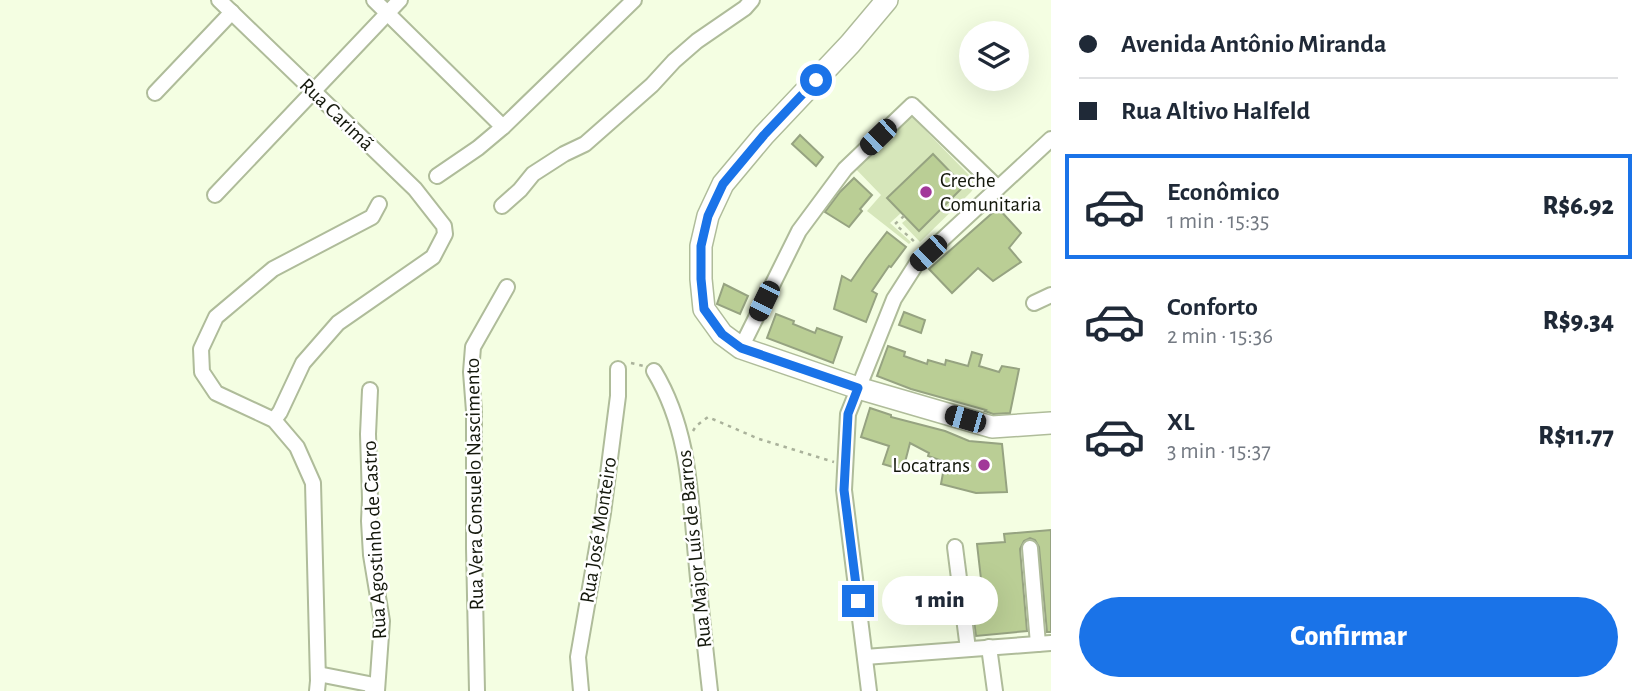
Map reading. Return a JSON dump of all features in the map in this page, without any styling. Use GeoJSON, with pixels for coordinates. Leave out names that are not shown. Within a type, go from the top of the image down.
{"type":"FeatureCollection","features":[{"type":"Feature","properties":{"kind":"street","name":"Rua Carimã"},"geometry":{"type":"LineString","coordinates":[[219,0],[415,189],[444,226],[445,234],[433,257],[338,323],[303,363],[274,420]]}},
{"type":"Feature","properties":{"kind":"street"},"geometry":{"type":"LineString","coordinates":[[374,0],[503,127]]}},
{"type":"Feature","properties":{"kind":"street"},"geometry":{"type":"LineString","coordinates":[[215,195],[400,0]]}},
{"type":"Feature","properties":{"kind":"street"},"geometry":{"type":"LineString","coordinates":[[437,176],[503,127],[634,0]]}},
{"type":"Feature","properties":{"kind":"street"},"geometry":{"type":"LineString","coordinates":[[502,206],[533,174],[564,154],[585,145],[697,41],[745,8],[752,0]]}},
{"type":"Feature","properties":{"kind":"street"},"geometry":{"type":"LineString","coordinates":[[887,0],[723,184],[708,216],[701,246],[704,309],[722,334],[741,348],[858,388],[992,427],[1051,423]]}},
{"type":"Feature","properties":{"kind":"street"},"geometry":{"type":"LineString","coordinates":[[155,93],[232,12]]}},
{"type":"Feature","properties":{"kind":"street"},"geometry":{"type":"LineString","coordinates":[[741,348],[799,231],[845,169],[912,105],[998,188]]}},
{"type":"Feature","properties":{"kind":"street"},"geometry":{"type":"LineString","coordinates":[[869,691],[844,490],[848,414],[894,299],[917,263],[1051,139]]}},
{"type":"Feature","properties":{"kind":"street"},"geometry":{"type":"LineString","coordinates":[[317,691],[313,483],[297,447],[274,420],[216,393],[202,372],[201,349],[216,317],[273,269],[372,217],[379,204]]}},
{"type":"Feature","properties":{"kind":"street","name":"Rua Vera Consuelo Nascimento"},"geometry":{"type":"LineString","coordinates":[[477,691],[472,347],[507,287]]}},
{"type":"Feature","properties":{"kind":"street"},"geometry":{"type":"LineString","coordinates":[[1034,303],[1051,295]]}},
{"type":"Feature","properties":{"kind":"street","name":"Rua José Monteiro"},"geometry":{"type":"LineString","coordinates":[[581,691],[578,657],[603,513],[618,396],[618,369]]}},
{"type":"Feature","properties":{"kind":"street","name":"Rua Major Luís de Barros"},"geometry":{"type":"LineString","coordinates":[[654,371],[671,406],[684,445],[710,691]]}},
{"type":"Feature","properties":{"kind":"street","name":"Rua Agostinho de Castro"},"geometry":{"type":"LineString","coordinates":[[370,390],[369,521],[371,555],[382,621],[376,691]]}},
{"type":"Feature","properties":{"kind":"street"},"geometry":{"type":"LineString","coordinates":[[955,547],[968,649]]}},
{"type":"Feature","properties":{"kind":"street"},"geometry":{"type":"LineString","coordinates":[[864,657],[1044,643],[1030,548]]}},
{"type":"Feature","properties":{"kind":"street"},"geometry":{"type":"LineString","coordinates":[[989,647],[995,691]]}},
{"type":"Feature","properties":{"kind":"street","name":"Rua Agostinho de Castro"},"geometry":{"type":"LineString","coordinates":[[318,674],[369,684],[376,691]]}},
{"type":"Feature","properties":{"kind":"path"},"geometry":{"type":"LineString","coordinates":[[904,216],[895,224],[913,241]]}},
{"type":"Feature","properties":{"kind":"path"},"geometry":{"type":"LineString","coordinates":[[618,369],[621,363],[628,363],[654,371]]}},
{"type":"Feature","properties":{"kind":"path"},"geometry":{"type":"LineString","coordinates":[[684,445],[696,426],[708,417],[802,453],[846,464]]}},
{"type":"Feature","properties":{"kind":"green space"},"geometry":{"type":"Polygon","coordinates":[[[906,116],[913,118],[971,177],[975,186],[920,242],[902,223],[907,219],[919,231],[964,186],[933,154],[887,198],[901,213],[890,223],[911,242],[909,244],[867,211],[881,195],[852,165],[906,116]]]}},
{"type":"Feature","properties":{"kind":"building"},"geometry":{"type":"Polygon","coordinates":[[[800,135],[823,157],[816,166],[792,144],[800,135]]]}},
{"type":"Feature","properties":{"kind":"building","name":"Creche Comunitaria"},"geometry":{"type":"Polygon","coordinates":[[[933,154],[964,186],[919,231],[887,198],[933,154]]]}},
{"type":"Feature","properties":{"kind":"building"},"geometry":{"type":"Polygon","coordinates":[[[854,178],[872,195],[849,227],[825,212],[854,178]]]}},
{"type":"Feature","properties":{"kind":"building"},"geometry":{"type":"Polygon","coordinates":[[[998,208],[1021,233],[1009,248],[1021,262],[993,281],[978,268],[952,293],[929,269],[998,208]]]}},
{"type":"Feature","properties":{"kind":"building"},"geometry":{"type":"Polygon","coordinates":[[[887,232],[906,247],[872,291],[877,294],[866,322],[834,309],[842,276],[851,281],[887,232]]]}},
{"type":"Feature","properties":{"kind":"building"},"geometry":{"type":"Polygon","coordinates":[[[724,284],[748,296],[740,314],[717,304],[724,284]]]}},
{"type":"Feature","properties":{"kind":"building"},"geometry":{"type":"Polygon","coordinates":[[[904,312],[925,320],[921,333],[899,325],[904,312]]]}},
{"type":"Feature","properties":{"kind":"building"},"geometry":{"type":"Polygon","coordinates":[[[776,314],[815,333],[817,328],[842,337],[833,363],[767,338],[776,314]]]}},
{"type":"Feature","properties":{"kind":"building"},"geometry":{"type":"Polygon","coordinates":[[[888,346],[905,352],[904,356],[927,364],[928,360],[945,365],[946,360],[968,366],[972,352],[982,355],[979,366],[999,372],[1002,366],[1019,369],[1010,413],[993,414],[877,376],[888,346]]]}},
{"type":"Feature","properties":{"kind":"building"},"geometry":{"type":"Polygon","coordinates":[[[870,408],[969,441],[1002,444],[1007,492],[976,493],[941,484],[945,462],[928,456],[929,453],[910,443],[903,470],[883,464],[889,446],[861,437],[870,408]]]}},
{"type":"Feature","properties":{"kind":"building"},"geometry":{"type":"Polygon","coordinates":[[[1051,530],[1051,632],[1047,632],[1039,547],[1035,540],[1030,538],[1024,541],[1020,549],[1027,631],[976,636],[969,580],[981,579],[977,544],[1005,542],[1004,534],[1051,530]]]}},
{"type":"Feature","properties":{"kind":"place","name":"Creche Comunitaria"},"geometry":{"type":"Point","coordinates":[926,192]}},
{"type":"Feature","properties":{"kind":"place","name":"Locatrans"},"geometry":{"type":"Point","coordinates":[984,465]}},
{"type":"Feature","properties":{"kind":"route"},"geometry":{"type":"LineString","coordinates":[[816,80],[764,135],[723,184],[708,216],[701,246],[701,279],[704,309],[722,334],[741,348],[858,388],[848,414],[844,490],[858,601]]}}]}
